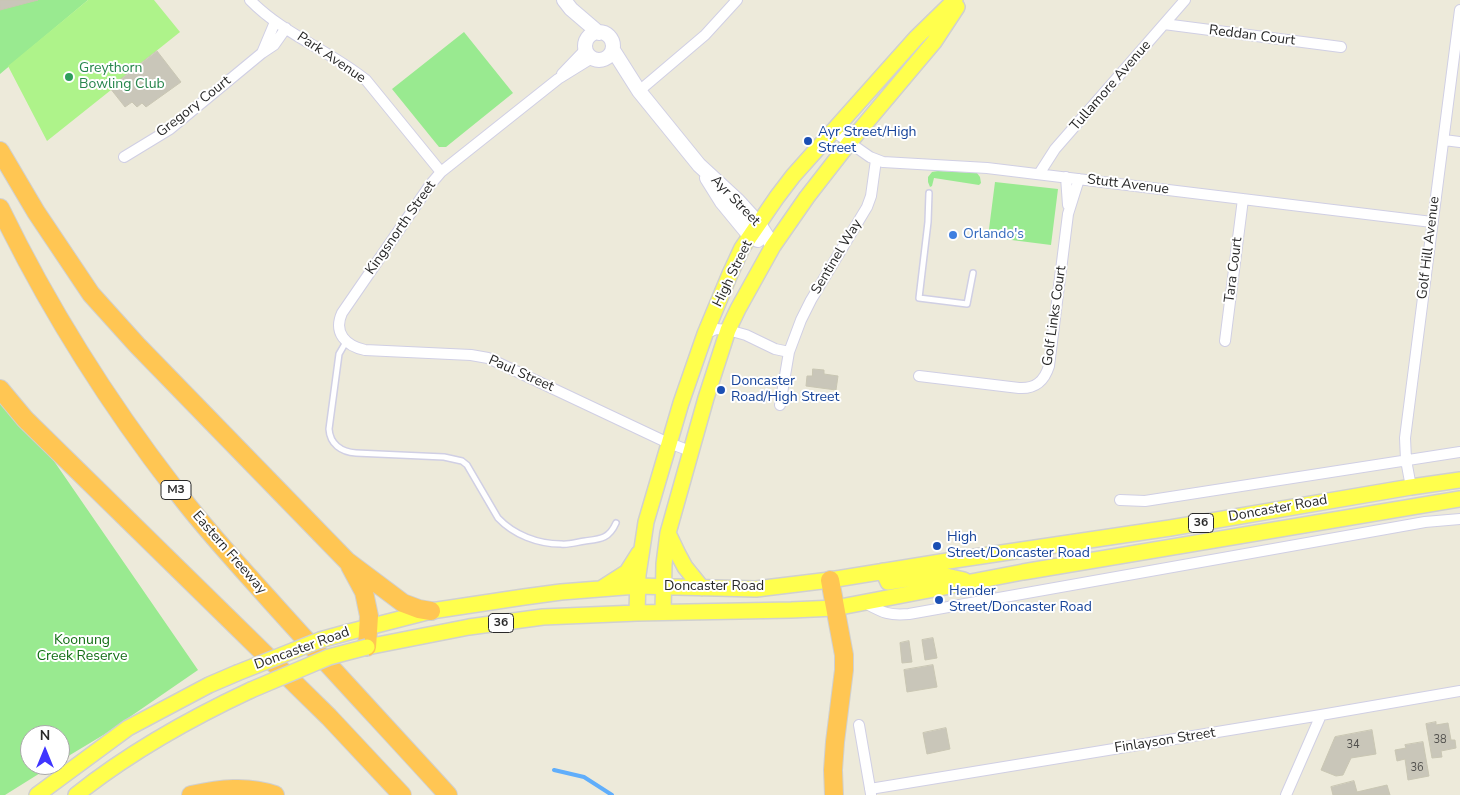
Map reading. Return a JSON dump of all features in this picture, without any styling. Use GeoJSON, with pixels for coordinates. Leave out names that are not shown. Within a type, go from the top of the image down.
{"type":"FeatureCollection","features":[{"type":"Feature","properties":{"kind":"highway"},"geometry":{"type":"LineString","coordinates":[[0,151],[36,212],[97,301],[157,366],[348,561],[403,603],[431,611]]}},
{"type":"Feature","properties":{"kind":"highway","name":"Eastern Freeway"},"geometry":{"type":"LineString","coordinates":[[0,208],[50,304],[81,355],[175,489],[217,541],[448,795]]}},
{"type":"Feature","properties":{"kind":"highway"},"geometry":{"type":"LineString","coordinates":[[0,389],[25,419],[330,717],[402,795]]}},
{"type":"Feature","properties":{"kind":"highway"},"geometry":{"type":"LineString","coordinates":[[348,561],[364,592],[369,616],[367,647]]}},
{"type":"Feature","properties":{"kind":"highway"},"geometry":{"type":"LineString","coordinates":[[830,580],[844,655],[844,670],[835,742],[834,795]]}},
{"type":"Feature","properties":{"kind":"highway"},"geometry":{"type":"LineString","coordinates":[[191,795],[218,789],[238,788],[265,791],[275,795]]}},
{"type":"Feature","properties":{"kind":"main road","name":"High Street"},"geometry":{"type":"LineString","coordinates":[[637,612],[637,586],[646,522],[681,404],[705,334],[742,248],[793,176],[916,38],[955,0]]}},
{"type":"Feature","properties":{"kind":"main road","name":"High Street"},"geometry":{"type":"LineString","coordinates":[[663,612],[664,564],[668,533],[690,451],[728,330],[773,246],[807,197],[849,143],[934,42],[962,0]]}},
{"type":"Feature","properties":{"kind":"main road","name":"Doncaster Road"},"geometry":{"type":"LineString","coordinates":[[36,795],[128,728],[209,685],[320,640],[431,611],[524,596],[637,586],[756,589],[830,580],[1170,528],[1460,480]]}},
{"type":"Feature","properties":{"kind":"main road","name":"Doncaster Road"},"geometry":{"type":"LineString","coordinates":[[76,795],[137,750],[216,706],[329,658],[402,639],[478,625],[543,617],[637,612],[835,608],[970,582],[1460,499]]}},
{"type":"Feature","properties":{"kind":"main road"},"geometry":{"type":"LineString","coordinates":[[668,533],[686,567],[702,588]]}},
{"type":"Feature","properties":{"kind":"main road"},"geometry":{"type":"LineString","coordinates":[[601,589],[627,572],[641,550]]}},
{"type":"Feature","properties":{"kind":"main road"},"geometry":{"type":"LineString","coordinates":[[883,571],[888,582],[937,574],[970,582]]}},
{"type":"Feature","properties":{"kind":"street","name":"Park Avenue"},"geometry":{"type":"LineString","coordinates":[[250,0],[275,22],[366,80],[442,172]]}},
{"type":"Feature","properties":{"kind":"street"},"geometry":{"type":"LineString","coordinates":[[638,91],[705,35],[737,0]]}},
{"type":"Feature","properties":{"kind":"street","name":"Tullamore Avenue"},"geometry":{"type":"LineString","coordinates":[[1039,174],[1056,149],[1185,0]]}},
{"type":"Feature","properties":{"kind":"street","name":"Ayr Street"},"geometry":{"type":"LineString","coordinates":[[568,4],[599,33],[604,33],[610,38],[612,42],[596,51]]}},
{"type":"Feature","properties":{"kind":"street","name":"Ayr Street"},"geometry":{"type":"LineString","coordinates":[[568,4],[596,51],[638,91],[700,165],[759,224],[773,246]]}},
{"type":"Feature","properties":{"kind":"street","name":"Golf Hill Avenue"},"geometry":{"type":"LineString","coordinates":[[1411,487],[1406,460],[1405,438],[1460,10]]}},
{"type":"Feature","properties":{"kind":"street","name":"Gregory Court"},"geometry":{"type":"LineString","coordinates":[[262,53],[275,22]]}},
{"type":"Feature","properties":{"kind":"street","name":"Reddan Court"},"geometry":{"type":"LineString","coordinates":[[1164,24],[1341,47]]}},
{"type":"Feature","properties":{"kind":"street","name":"Gregory Court"},"geometry":{"type":"LineString","coordinates":[[124,157],[170,129],[274,45],[286,28]]}},
{"type":"Feature","properties":{"kind":"street"},"geometry":{"type":"LineString","coordinates":[[596,51],[592,35],[599,33]]}},
{"type":"Feature","properties":{"kind":"street","name":"Kingsnorth Street"},"geometry":{"type":"LineString","coordinates":[[345,340],[339,328],[342,313],[430,185],[442,172],[596,51]]}},
{"type":"Feature","properties":{"kind":"street","name":"Stutt Avenue"},"geometry":{"type":"LineString","coordinates":[[833,131],[864,154],[876,160],[912,164],[974,166],[1432,222]]}},
{"type":"Feature","properties":{"kind":"street"},"geometry":{"type":"LineString","coordinates":[[1444,140],[1460,142]]}},
{"type":"Feature","properties":{"kind":"street","name":"Sentinel Way"},"geometry":{"type":"LineString","coordinates":[[780,405],[789,352],[801,320],[867,207],[872,190],[876,160]]}},
{"type":"Feature","properties":{"kind":"street","name":"Ayr Street"},"geometry":{"type":"LineString","coordinates":[[700,165],[722,202],[750,236],[773,246]]}},
{"type":"Feature","properties":{"kind":"street","name":"Golf Links Court"},"geometry":{"type":"LineString","coordinates":[[919,376],[1019,388],[1032,388],[1044,378],[1049,366],[1068,214],[1066,177]]}},
{"type":"Feature","properties":{"kind":"street","name":"Golf Links Court"},"geometry":{"type":"LineString","coordinates":[[1068,214],[1079,179]]}},
{"type":"Feature","properties":{"kind":"street","name":"Tara Court"},"geometry":{"type":"LineString","coordinates":[[1225,340],[1243,199]]}},
{"type":"Feature","properties":{"kind":"street"},"geometry":{"type":"LineString","coordinates":[[705,334],[716,329],[728,330],[746,335],[775,349],[789,352]]}},
{"type":"Feature","properties":{"kind":"street","name":"Paul Street"},"geometry":{"type":"LineString","coordinates":[[345,340],[352,346],[365,350],[471,355],[488,358],[690,451]]}},
{"type":"Feature","properties":{"kind":"street","name":"Doncaster Road"},"geometry":{"type":"LineString","coordinates":[[1120,500],[1146,501],[1460,452]]}},
{"type":"Feature","properties":{"kind":"street"},"geometry":{"type":"LineString","coordinates":[[863,602],[887,614],[909,614],[1425,522],[1460,519]]}},
{"type":"Feature","properties":{"kind":"street","name":"Finlayson Street"},"geometry":{"type":"LineString","coordinates":[[871,792],[1460,691]]}},
{"type":"Feature","properties":{"kind":"street"},"geometry":{"type":"LineString","coordinates":[[1286,795],[1321,715]]}},
{"type":"Feature","properties":{"kind":"street"},"geometry":{"type":"LineString","coordinates":[[859,724],[871,792]]}},
{"type":"Feature","properties":{"kind":"lane"},"geometry":{"type":"LineString","coordinates":[[929,193],[928,222],[919,298],[967,304],[973,274]]}},
{"type":"Feature","properties":{"kind":"lane"},"geometry":{"type":"LineString","coordinates":[[345,340],[339,354],[329,429],[332,442],[342,450],[356,454],[444,457],[462,461],[467,465],[502,522],[516,533],[534,539],[562,544],[596,539],[607,536],[612,532],[616,523]]}},
{"type":"Feature","properties":{"kind":"green space"},"geometry":{"type":"Polygon","coordinates":[[[0,0],[88,0],[0,74],[0,0]]]}},
{"type":"Feature","properties":{"kind":"green space","name":"Greythorn Bowling Club"},"geometry":{"type":"Polygon","coordinates":[[[88,0],[154,0],[180,32],[47,141],[8,66],[88,0]]]}},
{"type":"Feature","properties":{"kind":"green space"},"geometry":{"type":"Polygon","coordinates":[[[464,32],[513,93],[446,147],[439,147],[392,89],[464,32]]]}},
{"type":"Feature","properties":{"kind":"green space"},"geometry":{"type":"Polygon","coordinates":[[[932,172],[977,173],[981,183],[979,185],[934,178],[930,187],[928,177],[932,172]]]}},
{"type":"Feature","properties":{"kind":"green space"},"geometry":{"type":"Polygon","coordinates":[[[995,182],[1058,189],[1051,245],[988,237],[995,182]]]}},
{"type":"Feature","properties":{"kind":"green space","name":"Koonung Creek Reserve"},"geometry":{"type":"Polygon","coordinates":[[[0,403],[25,419],[198,670],[105,734],[70,755],[70,725],[20,725],[20,775],[37,775],[5,795],[0,795],[0,403]]]}},
{"type":"Feature","properties":{"kind":"building"},"geometry":{"type":"Polygon","coordinates":[[[0,0],[38,0],[0,10],[0,0]]]}},
{"type":"Feature","properties":{"kind":"building"},"geometry":{"type":"Polygon","coordinates":[[[157,51],[181,82],[146,107],[142,103],[137,107],[132,102],[125,107],[110,88],[157,51]]]}},
{"type":"Feature","properties":{"kind":"building"},"geometry":{"type":"Polygon","coordinates":[[[813,369],[824,370],[824,374],[838,376],[836,390],[806,386],[807,376],[812,376],[813,369]]]}},
{"type":"Feature","properties":{"kind":"building"},"geometry":{"type":"Polygon","coordinates":[[[933,638],[937,658],[925,660],[922,640],[933,638]]]}},
{"type":"Feature","properties":{"kind":"building"},"geometry":{"type":"Polygon","coordinates":[[[909,641],[912,662],[902,663],[900,643],[909,641]]]}},
{"type":"Feature","properties":{"kind":"building"},"geometry":{"type":"Polygon","coordinates":[[[933,665],[937,687],[907,692],[904,670],[933,665]]]}},
{"type":"Feature","properties":{"kind":"building"},"geometry":{"type":"Polygon","coordinates":[[[1436,722],[1436,725],[1448,723],[1451,740],[1455,740],[1456,748],[1441,751],[1442,757],[1432,758],[1426,724],[1436,722]]]}},
{"type":"Feature","properties":{"kind":"building"},"geometry":{"type":"Polygon","coordinates":[[[946,728],[950,749],[927,754],[923,733],[946,728]]]}},
{"type":"Feature","properties":{"kind":"building"},"geometry":{"type":"Polygon","coordinates":[[[1372,730],[1376,754],[1351,758],[1343,775],[1336,776],[1321,770],[1335,737],[1372,730]]]}},
{"type":"Feature","properties":{"kind":"building"},"geometry":{"type":"Polygon","coordinates":[[[1423,742],[1429,776],[1408,780],[1405,759],[1397,761],[1395,750],[1406,748],[1405,745],[1423,742]]]}},
{"type":"Feature","properties":{"kind":"building"},"geometry":{"type":"Polygon","coordinates":[[[1354,781],[1357,792],[1387,785],[1390,795],[1333,795],[1331,787],[1354,781]]]}},
{"type":"Feature","properties":{"kind":"waterway"},"geometry":{"type":"LineString","coordinates":[[554,770],[584,777],[612,795]]}},
{"type":"Feature","properties":{"kind":"place","name":"Greythorn Bowling Club"},"geometry":{"type":"Point","coordinates":[69,77]}},
{"type":"Feature","properties":{"kind":"place","name":"Ayr Street/High Street"},"geometry":{"type":"Point","coordinates":[808,141]}},
{"type":"Feature","properties":{"kind":"place","name":"Orlando's"},"geometry":{"type":"Point","coordinates":[953,235]}},
{"type":"Feature","properties":{"kind":"place","name":"Doncaster Road/High Street"},"geometry":{"type":"Point","coordinates":[721,390]}},
{"type":"Feature","properties":{"kind":"place","name":"High Street/Doncaster Road"},"geometry":{"type":"Point","coordinates":[937,546]}},
{"type":"Feature","properties":{"kind":"place","name":"Hender Street/Doncaster Road"},"geometry":{"type":"Point","coordinates":[939,600]}}]}
